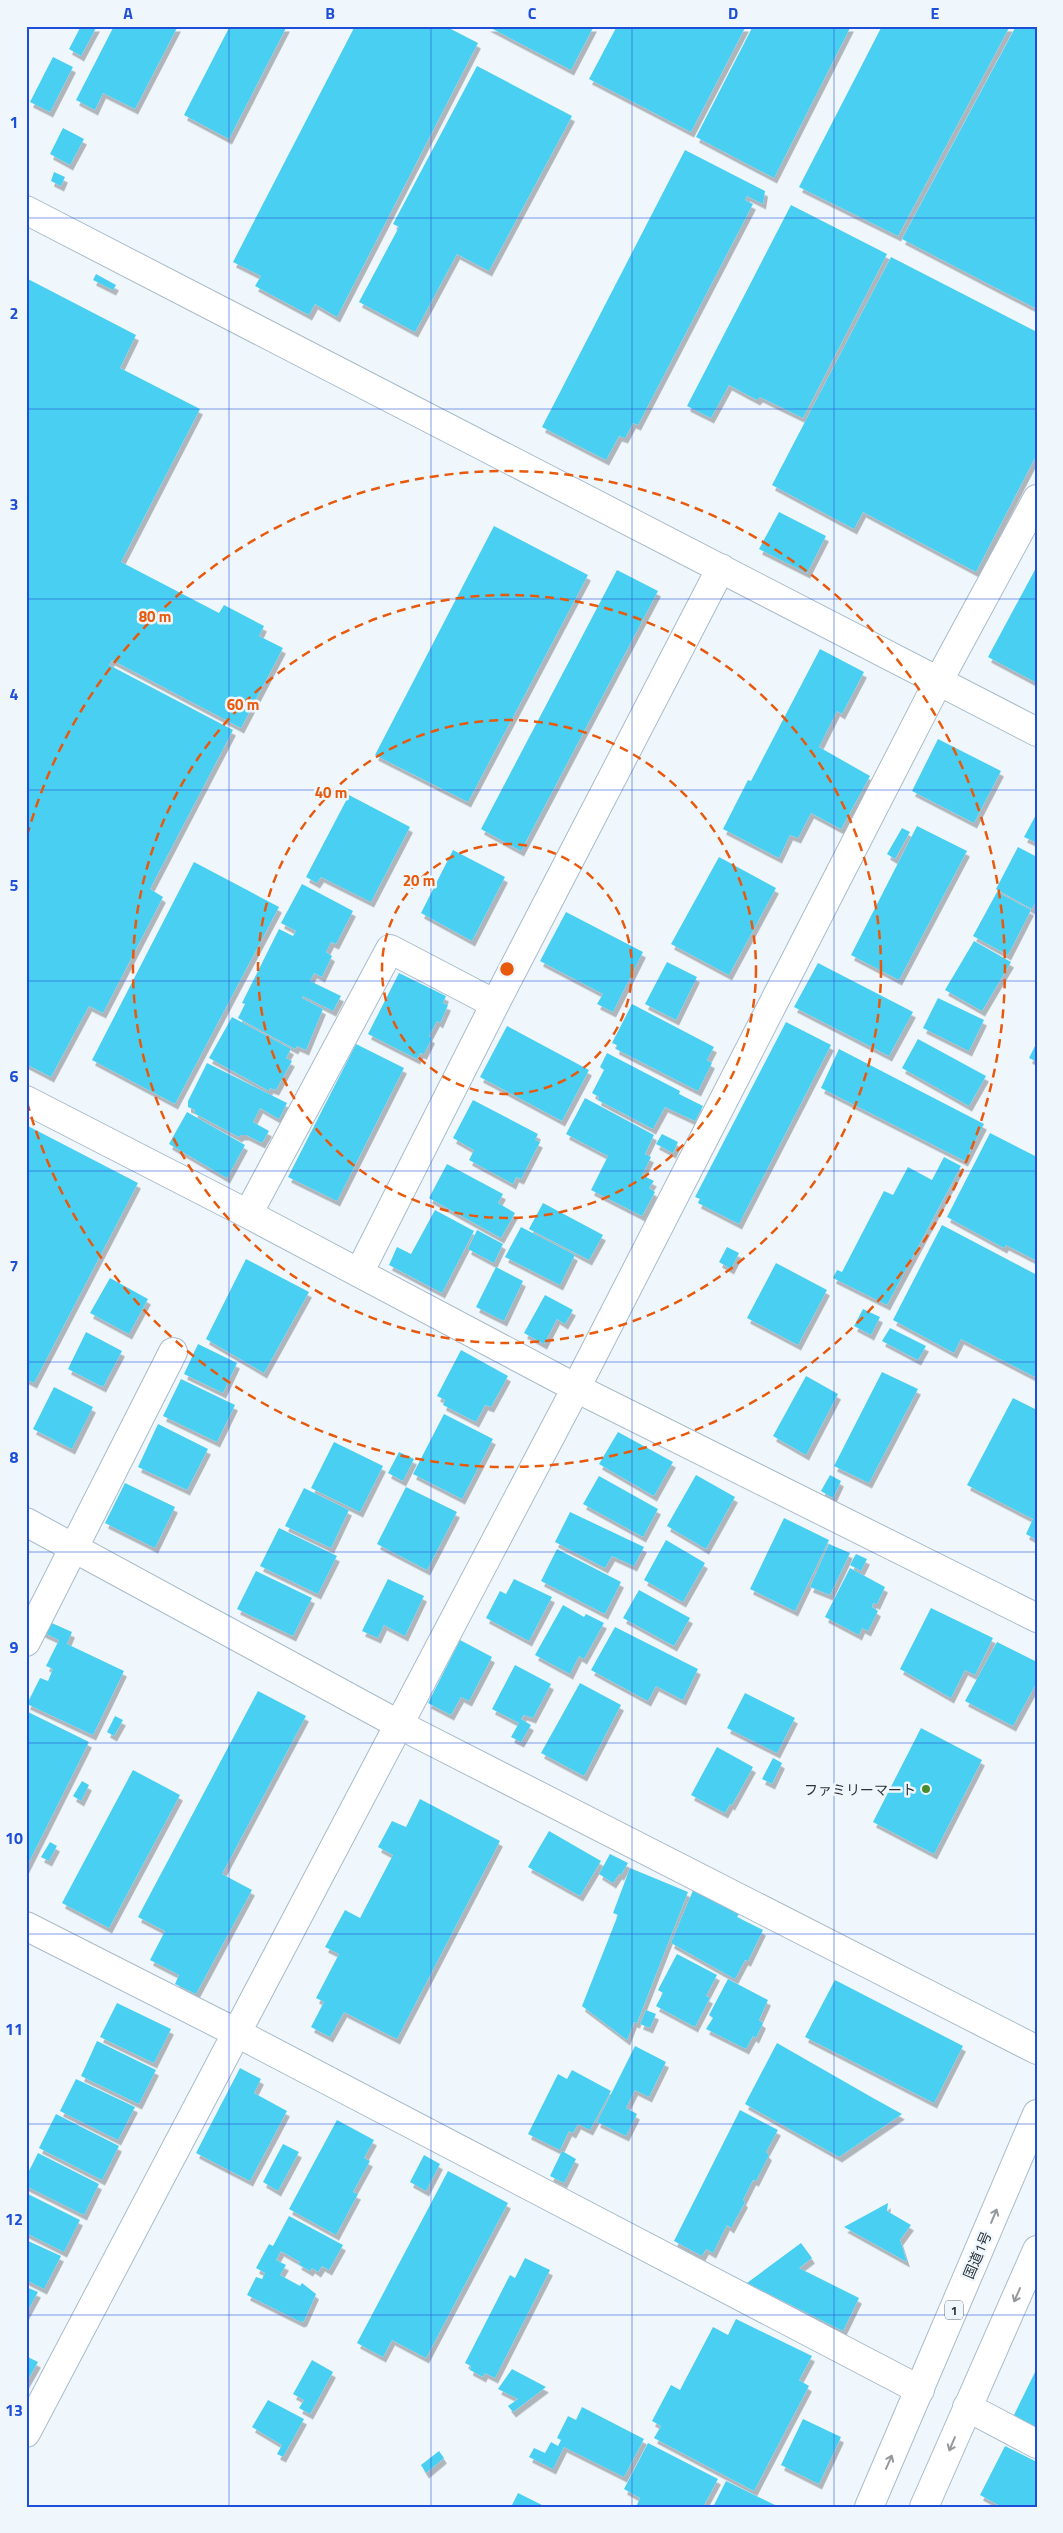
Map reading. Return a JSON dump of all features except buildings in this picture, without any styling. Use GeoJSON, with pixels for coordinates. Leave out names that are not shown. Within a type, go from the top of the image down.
{"type":"FeatureCollection","features":[{"type":"Feature","properties":{"kind":"main road"},"geometry":{"type":"LineString","coordinates":[[26,210],[1037,732]]}},
{"type":"Feature","properties":{"kind":"main road"},"geometry":{"type":"LineString","coordinates":[[26,2433],[576,1388],[939,680],[1037,499]]}},
{"type":"Feature","properties":{"kind":"main road"},"geometry":{"type":"LineString","coordinates":[[359,1273],[495,1004],[721,568]]}},
{"type":"Feature","properties":{"kind":"main road"},"geometry":{"type":"LineString","coordinates":[[248,1214],[390,948],[495,1004]]}},
{"type":"Feature","properties":{"kind":"main road"},"geometry":{"type":"LineString","coordinates":[[26,1100],[248,1214],[576,1388],[1037,1618]]}},
{"type":"Feature","properties":{"kind":"main road"},"geometry":{"type":"LineString","coordinates":[[26,1642],[172,1352]]}},
{"type":"Feature","properties":{"kind":"main road"},"geometry":{"type":"LineString","coordinates":[[26,1522],[74,1546],[398,1724],[1037,2050]]}},
{"type":"Feature","properties":{"kind":"main road"},"geometry":{"type":"LineString","coordinates":[[26,1926],[236,2033],[920,2390]]}},
{"type":"Feature","properties":{"kind":"main road","name":"国道1号"},"geometry":{"type":"LineString","coordinates":[[869,2507],[1037,2114]]}},
{"type":"Feature","properties":{"kind":"main road"},"geometry":{"type":"LineString","coordinates":[[924,2507],[1037,2250]]}},
{"type":"Feature","properties":{"kind":"main road"},"geometry":{"type":"LineString","coordinates":[[968,2407],[1037,2444]]}},
{"type":"Feature","properties":{"kind":"place","name":"ファミリーマート"},"geometry":{"type":"Point","coordinates":[926,1789]}}]}
